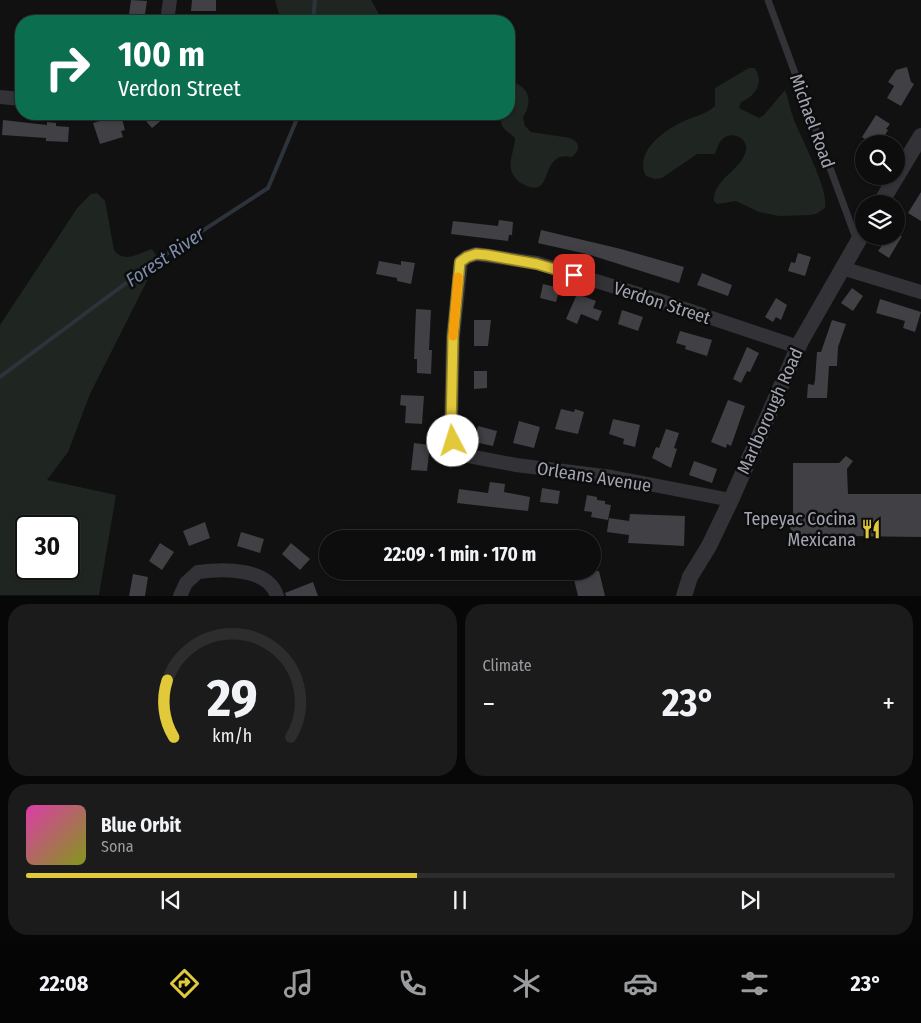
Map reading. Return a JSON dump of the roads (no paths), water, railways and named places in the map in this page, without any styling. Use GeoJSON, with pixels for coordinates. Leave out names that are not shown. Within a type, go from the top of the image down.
{"type":"FeatureCollection","features":[{"type":"Feature","properties":{"kind":"street"},"geometry":{"type":"LineString","coordinates":[[169,15],[170,0]]}},
{"type":"Feature","properties":{"kind":"street"},"geometry":{"type":"LineString","coordinates":[[0,97],[15,98]]}},
{"type":"Feature","properties":{"kind":"street"},"geometry":{"type":"LineString","coordinates":[[887,195],[916,155],[921,136]]}},
{"type":"Feature","properties":{"kind":"street","name":"Marlborough Road"},"geometry":{"type":"LineString","coordinates":[[684,596],[690,578],[710,546],[798,347],[856,245]]}},
{"type":"Feature","properties":{"kind":"street","name":"Verdon Street"},"geometry":{"type":"LineString","coordinates":[[458,451],[453,441],[451,428],[453,337],[458,273],[460,262],[476,254],[537,264],[658,300],[798,347]]}},
{"type":"Feature","properties":{"kind":"street"},"geometry":{"type":"LineString","coordinates":[[842,268],[921,292]]}},
{"type":"Feature","properties":{"kind":"street","name":"Orleans Avenue"},"geometry":{"type":"LineString","coordinates":[[458,451],[474,458],[612,477],[679,492],[731,500]]}},
{"type":"Feature","properties":{"kind":"street"},"geometry":{"type":"LineString","coordinates":[[180,596],[186,583],[198,572],[219,570],[258,576],[267,580],[274,587],[276,596]]}},
{"type":"Feature","properties":{"kind":"lane","name":"Michael Road"},"geometry":{"type":"LineString","coordinates":[[768,0],[855,221]]}},
{"type":"Feature","properties":{"kind":"waterway","name":"Forest River"},"geometry":{"type":"LineString","coordinates":[[314,15],[315,0]]}},
{"type":"Feature","properties":{"kind":"waterway","name":"Forest River"},"geometry":{"type":"LineString","coordinates":[[0,377],[153,263],[268,188],[296,120]]}},
{"type":"Feature","properties":{"kind":"place","name":"Tepeyac Cocina Mexicana"},"geometry":{"type":"Point","coordinates":[871,529]}}]}
